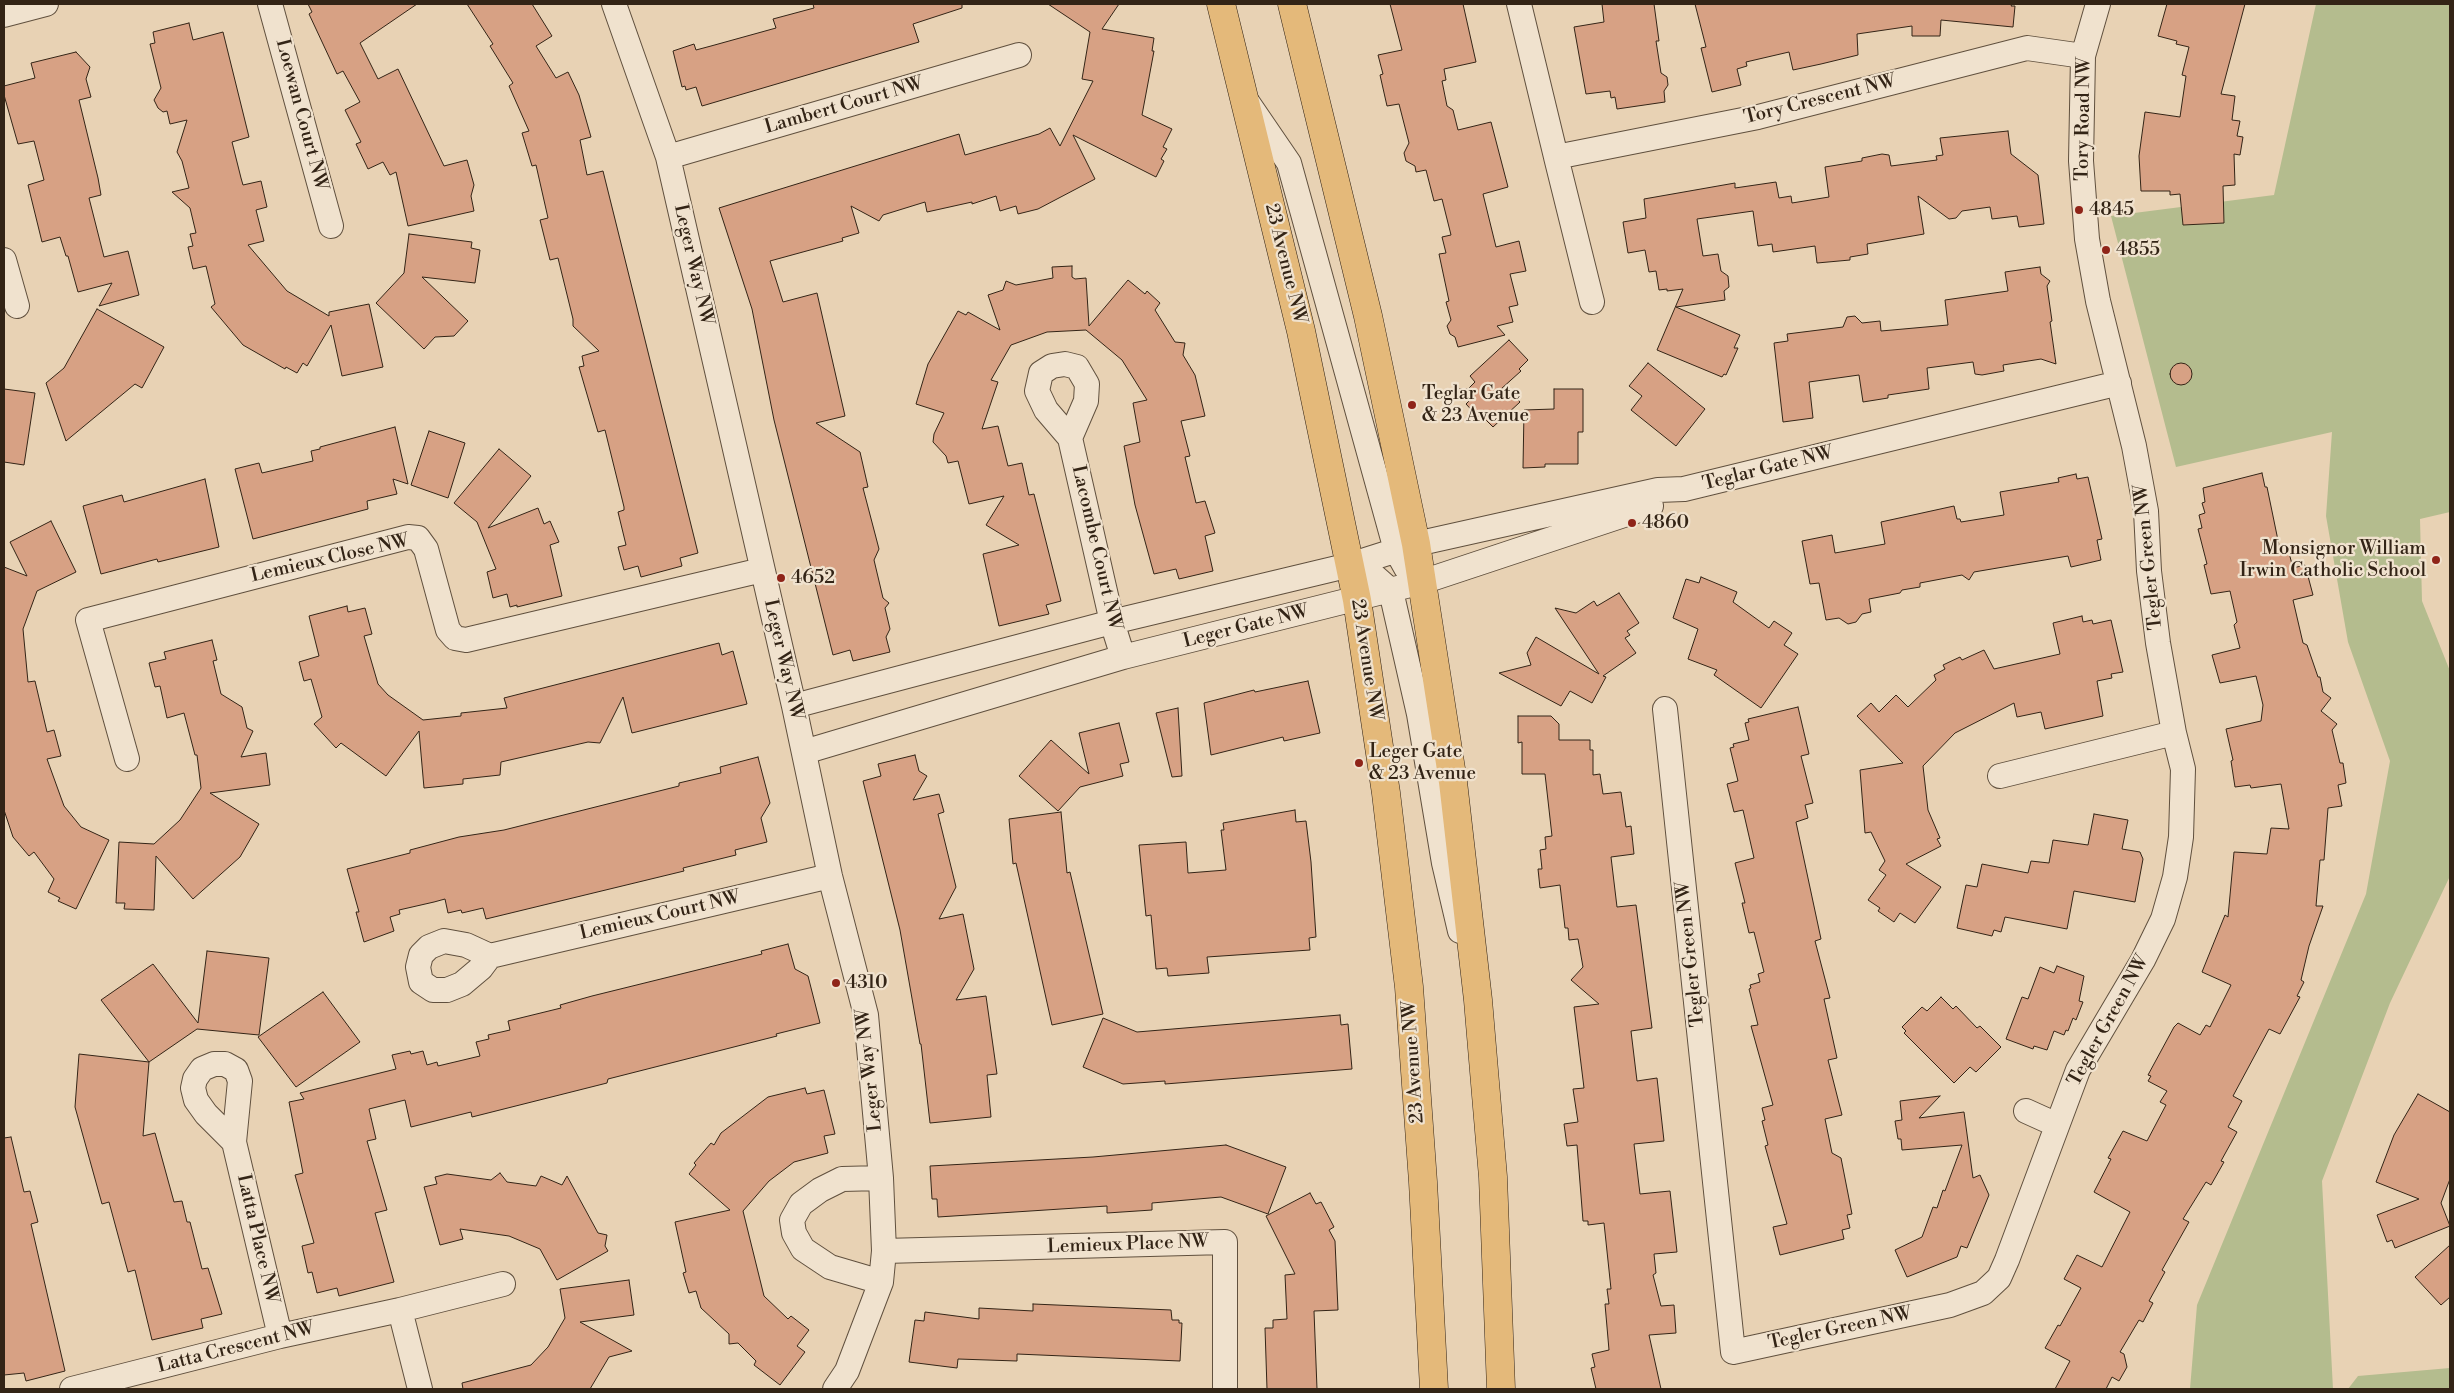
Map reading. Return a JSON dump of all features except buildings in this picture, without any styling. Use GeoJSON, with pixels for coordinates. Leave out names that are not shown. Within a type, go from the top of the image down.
{"type":"FeatureCollection","features":[{"type":"Feature","properties":{"kind":"main road","name":"23 Avenue NW"},"geometry":{"type":"LineString","coordinates":[[1221,4],[1301,330],[1357,600],[1386,793],[1409,987],[1423,1182],[1434,1389]]}},
{"type":"Feature","properties":{"kind":"main road"},"geometry":{"type":"LineString","coordinates":[[1292,4],[1368,316],[1406,547],[1422,582],[1453,782],[1478,1000],[1493,1177],[1501,1389]]}},
{"type":"Feature","properties":{"kind":"street"},"geometry":{"type":"LineString","coordinates":[[4,15],[46,4]]}},
{"type":"Feature","properties":{"kind":"street","name":"Loewan Court NW"},"geometry":{"type":"LineString","coordinates":[[270,4],[331,226]]}},
{"type":"Feature","properties":{"kind":"street","name":"Leger Way NW"},"geometry":{"type":"LineString","coordinates":[[614,4],[668,157],[794,706],[830,876],[866,1015],[881,1178],[884,1251],[881,1282],[847,1371],[835,1389]]}},
{"type":"Feature","properties":{"kind":"street"},"geometry":{"type":"LineString","coordinates":[[1519,4],[1592,302]]}},
{"type":"Feature","properties":{"kind":"street","name":"Tory Road NW"},"geometry":{"type":"LineString","coordinates":[[2098,4],[2083,56],[2081,162],[2087,239],[2098,301],[2119,383]]}},
{"type":"Feature","properties":{"kind":"street","name":"Tory Crescent NW"},"geometry":{"type":"LineString","coordinates":[[1556,157],[1758,117],[2027,48],[2083,56]]}},
{"type":"Feature","properties":{"kind":"street","name":"Lambert Court NW"},"geometry":{"type":"LineString","coordinates":[[668,157],[1019,55]]}},
{"type":"Feature","properties":{"kind":"street"},"geometry":{"type":"LineString","coordinates":[[1245,98],[1289,164],[1406,547]]}},
{"type":"Feature","properties":{"kind":"street"},"geometry":{"type":"LineString","coordinates":[[4,260],[17,306]]}},
{"type":"Feature","properties":{"kind":"street","name":"Teglar Gate NW"},"geometry":{"type":"LineString","coordinates":[[1406,547],[1658,490],[1684,490],[2119,383]]}},
{"type":"Feature","properties":{"kind":"street","name":"Tegler Green NW"},"geometry":{"type":"LineString","coordinates":[[1665,710],[1733,1352],[1950,1305],[1983,1293],[1999,1278],[2007,1260],[2078,1070],[2143,960],[2163,919],[2175,877],[2181,837],[2183,769],[2174,733],[2148,571],[2146,512],[2134,446],[2119,383]]}},
{"type":"Feature","properties":{"kind":"street","name":"Lacombe Court NW"},"geometry":{"type":"LineString","coordinates":[[1070,438],[1112,622],[1123,657]]}},
{"type":"Feature","properties":{"kind":"street","name":"Leger Gate NW"},"geometry":{"type":"LineString","coordinates":[[804,752],[1123,657],[1357,600],[1422,582],[1661,502],[1684,490]]}},
{"type":"Feature","properties":{"kind":"street","name":"Lemieux Close NW"},"geometry":{"type":"LineString","coordinates":[[127,760],[88,620],[408,537],[418,538],[426,549],[448,630],[455,638],[466,640],[762,570]]}},
{"type":"Feature","properties":{"kind":"street","name":"Leger Gate NW"},"geometry":{"type":"LineString","coordinates":[[794,706],[1112,622],[1350,564],[1406,547]]}},
{"type":"Feature","properties":{"kind":"street"},"geometry":{"type":"LineString","coordinates":[[1350,564],[1373,575],[1391,591],[1419,714],[1444,863],[1478,1000]]}},
{"type":"Feature","properties":{"kind":"street"},"geometry":{"type":"LineString","coordinates":[[2000,776],[2174,733]]}},
{"type":"Feature","properties":{"kind":"street","name":"Lemieux Court NW"},"geometry":{"type":"LineString","coordinates":[[490,956],[830,876]]}},
{"type":"Feature","properties":{"kind":"street"},"geometry":{"type":"LineString","coordinates":[[2026,1111],[2057,1126]]}},
{"type":"Feature","properties":{"kind":"street","name":"Latta Place NW"},"geometry":{"type":"LineString","coordinates":[[234,1142],[280,1336]]}},
{"type":"Feature","properties":{"kind":"street"},"geometry":{"type":"LineString","coordinates":[[881,1178],[842,1179],[820,1190],[801,1204],[792,1220],[794,1233],[803,1249],[830,1267],[881,1282]]}},
{"type":"Feature","properties":{"kind":"street","name":"Lemieux Place NW"},"geometry":{"type":"LineString","coordinates":[[884,1251],[1225,1242],[1225,1389]]}},
{"type":"Feature","properties":{"kind":"street","name":"Latta Crescent NW"},"geometry":{"type":"LineString","coordinates":[[72,1389],[280,1336],[400,1310],[503,1284]]}},
{"type":"Feature","properties":{"kind":"street"},"geometry":{"type":"LineString","coordinates":[[400,1310],[420,1389]]}},
{"type":"Feature","properties":{"kind":"green space"},"geometry":{"type":"Polygon","coordinates":[[[2316,4],[2450,4],[2450,512],[2420,519],[2422,601],[2450,671],[2450,876],[2390,1003],[2322,1181],[2333,1389],[2190,1389],[2197,1305],[2366,894],[2390,761],[2348,642],[2326,516],[2332,432],[2176,467],[2111,216],[2274,195],[2316,4]]]}},
{"type":"Feature","properties":{"kind":"green space"},"geometry":{"type":"Polygon","coordinates":[[[2450,1368],[2450,1389],[2348,1389],[2358,1376],[2450,1368]]]}},
{"type":"Feature","properties":{"kind":"place","name":"4845"},"geometry":{"type":"Point","coordinates":[2079,210]}},
{"type":"Feature","properties":{"kind":"place","name":"4855"},"geometry":{"type":"Point","coordinates":[2106,250]}},
{"type":"Feature","properties":{"kind":"place","name":"Teglar Gate & 23 Avenue"},"geometry":{"type":"Point","coordinates":[1412,405]}},
{"type":"Feature","properties":{"kind":"place","name":"4860"},"geometry":{"type":"Point","coordinates":[1632,523]}},
{"type":"Feature","properties":{"kind":"place","name":"Monsignor William Irwin Catholic School"},"geometry":{"type":"Point","coordinates":[2436,560]}},
{"type":"Feature","properties":{"kind":"place","name":"4652"},"geometry":{"type":"Point","coordinates":[781,578]}},
{"type":"Feature","properties":{"kind":"place","name":"Leger Gate & 23 Avenue"},"geometry":{"type":"Point","coordinates":[1359,763]}},
{"type":"Feature","properties":{"kind":"place","name":"4310"},"geometry":{"type":"Point","coordinates":[836,983]}}]}
